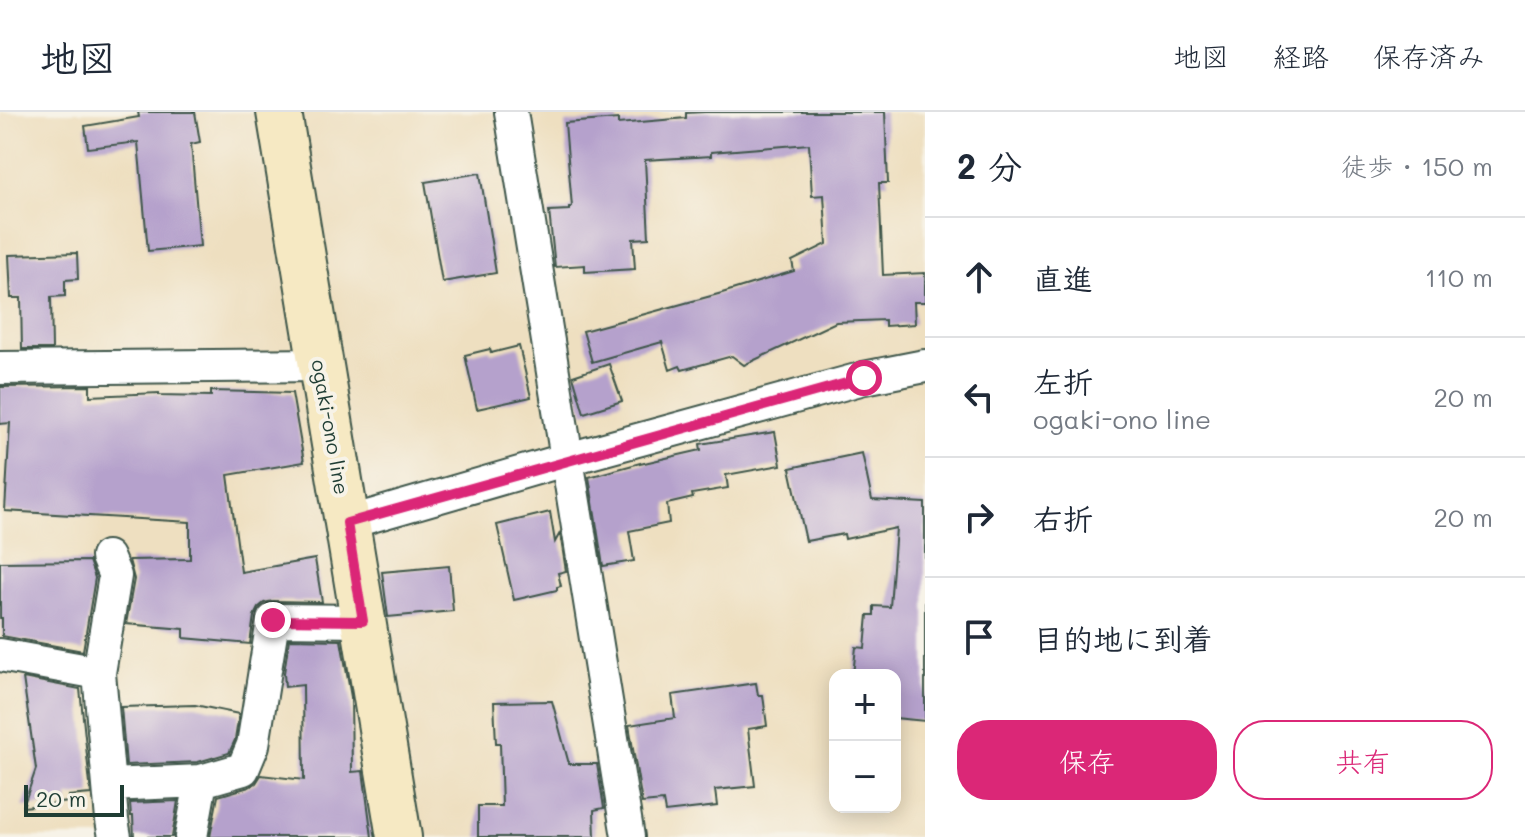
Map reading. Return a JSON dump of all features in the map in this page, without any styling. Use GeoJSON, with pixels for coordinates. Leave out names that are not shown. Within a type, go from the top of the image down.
{"type":"FeatureCollection","features":[{"type":"Feature","properties":{"kind":"main road","name":"ogaki-ono line"},"geometry":{"type":"LineString","coordinates":[[279,112],[399,837]]}},
{"type":"Feature","properties":{"kind":"street"},"geometry":{"type":"LineString","coordinates":[[511,112],[628,837]]}},
{"type":"Feature","properties":{"kind":"street"},"geometry":{"type":"LineString","coordinates":[[0,368],[321,365]]}},
{"type":"Feature","properties":{"kind":"street"},"geometry":{"type":"LineString","coordinates":[[347,523],[864,378],[925,366]]}},
{"type":"Feature","properties":{"kind":"street"},"geometry":{"type":"LineString","coordinates":[[107,557],[115,576],[99,673],[115,837]]}},
{"type":"Feature","properties":{"kind":"street"},"geometry":{"type":"LineString","coordinates":[[109,785],[201,781],[243,769],[253,745],[273,620],[363,621]]}},
{"type":"Feature","properties":{"kind":"street"},"geometry":{"type":"LineString","coordinates":[[0,655],[99,673]]}},
{"type":"Feature","properties":{"kind":"street"},"geometry":{"type":"LineString","coordinates":[[191,837],[201,781]]}},
{"type":"Feature","properties":{"kind":"building"},"geometry":{"type":"Polygon","coordinates":[[[138,112],[195,112],[200,142],[191,144],[200,246],[148,251],[138,142],[88,148],[85,126],[139,117],[138,112]]]}},
{"type":"Feature","properties":{"kind":"building"},"geometry":{"type":"Polygon","coordinates":[[[885,112],[888,183],[879,183],[883,275],[925,273],[925,302],[914,302],[915,324],[885,326],[885,320],[836,322],[744,365],[732,356],[682,370],[680,366],[670,370],[662,342],[592,362],[583,331],[794,271],[792,261],[827,244],[824,195],[812,196],[809,144],[711,152],[711,156],[645,160],[649,238],[633,239],[635,269],[585,272],[585,265],[555,267],[549,211],[569,210],[572,207],[565,123],[618,119],[618,124],[686,118],[686,113],[885,112]]]}},
{"type":"Feature","properties":{"kind":"building"},"geometry":{"type":"Polygon","coordinates":[[[480,173],[496,273],[442,282],[425,182],[480,173]]]}},
{"type":"Feature","properties":{"kind":"building"},"geometry":{"type":"Polygon","coordinates":[[[77,253],[78,279],[65,280],[65,296],[51,297],[52,349],[22,349],[21,298],[11,298],[9,255],[77,253]]]}},
{"type":"Feature","properties":{"kind":"building"},"geometry":{"type":"Polygon","coordinates":[[[519,346],[531,397],[477,409],[465,355],[519,346]]]}},
{"type":"Feature","properties":{"kind":"building"},"geometry":{"type":"Polygon","coordinates":[[[609,364],[622,401],[584,413],[573,376],[609,364]]]}},
{"type":"Feature","properties":{"kind":"building"},"geometry":{"type":"Polygon","coordinates":[[[90,386],[90,396],[159,393],[211,396],[211,391],[292,393],[304,462],[228,475],[241,572],[315,559],[322,602],[264,603],[254,616],[250,644],[184,638],[184,629],[126,624],[134,579],[129,560],[190,559],[190,522],[5,511],[10,423],[0,424],[0,387],[90,386]]]}},
{"type":"Feature","properties":{"kind":"building"},"geometry":{"type":"Polygon","coordinates":[[[775,432],[781,465],[726,475],[728,488],[692,494],[693,498],[667,504],[669,523],[629,531],[634,561],[603,566],[589,477],[701,450],[700,444],[775,432]]]}},
{"type":"Feature","properties":{"kind":"building"},"geometry":{"type":"Polygon","coordinates":[[[862,453],[872,500],[925,503],[925,721],[901,719],[901,669],[854,669],[856,647],[865,648],[868,615],[874,615],[874,606],[890,607],[896,528],[845,539],[844,534],[806,541],[790,468],[862,453]]]}},
{"type":"Feature","properties":{"kind":"building"},"geometry":{"type":"Polygon","coordinates":[[[550,512],[555,542],[560,533],[566,571],[558,573],[561,586],[557,590],[514,600],[497,525],[550,512]]]}},
{"type":"Feature","properties":{"kind":"building"},"geometry":{"type":"Polygon","coordinates":[[[89,561],[95,578],[83,651],[2,636],[0,562],[89,561]]]}},
{"type":"Feature","properties":{"kind":"building"},"geometry":{"type":"Polygon","coordinates":[[[449,566],[453,611],[388,617],[382,572],[449,566]]]}},
{"type":"Feature","properties":{"kind":"building"},"geometry":{"type":"Polygon","coordinates":[[[289,639],[341,640],[351,697],[352,772],[363,771],[372,837],[210,837],[218,796],[249,787],[261,775],[304,780],[303,685],[285,687],[289,639]]]}},
{"type":"Feature","properties":{"kind":"building"},"geometry":{"type":"Polygon","coordinates":[[[23,678],[80,689],[91,794],[68,796],[69,802],[23,807],[36,769],[23,678]]]}},
{"type":"Feature","properties":{"kind":"building"},"geometry":{"type":"Polygon","coordinates":[[[756,683],[758,695],[763,695],[767,726],[748,729],[755,786],[715,790],[717,806],[665,812],[663,801],[642,803],[629,725],[675,718],[672,695],[756,683]]]}},
{"type":"Feature","properties":{"kind":"building"},"geometry":{"type":"Polygon","coordinates":[[[552,701],[569,764],[597,764],[604,808],[594,810],[595,837],[478,837],[478,806],[502,806],[500,743],[496,743],[494,702],[552,701]]]}},
{"type":"Feature","properties":{"kind":"building"},"geometry":{"type":"Polygon","coordinates":[[[195,705],[239,714],[235,740],[229,753],[198,762],[126,765],[121,707],[195,705]]]}},
{"type":"Feature","properties":{"kind":"building"},"geometry":{"type":"Polygon","coordinates":[[[178,801],[172,837],[134,837],[130,803],[178,801]]]}},
{"type":"Feature","properties":{"kind":"route"},"geometry":{"type":"LineString","coordinates":[[273,620],[363,621],[347,523],[864,378]]}}]}
